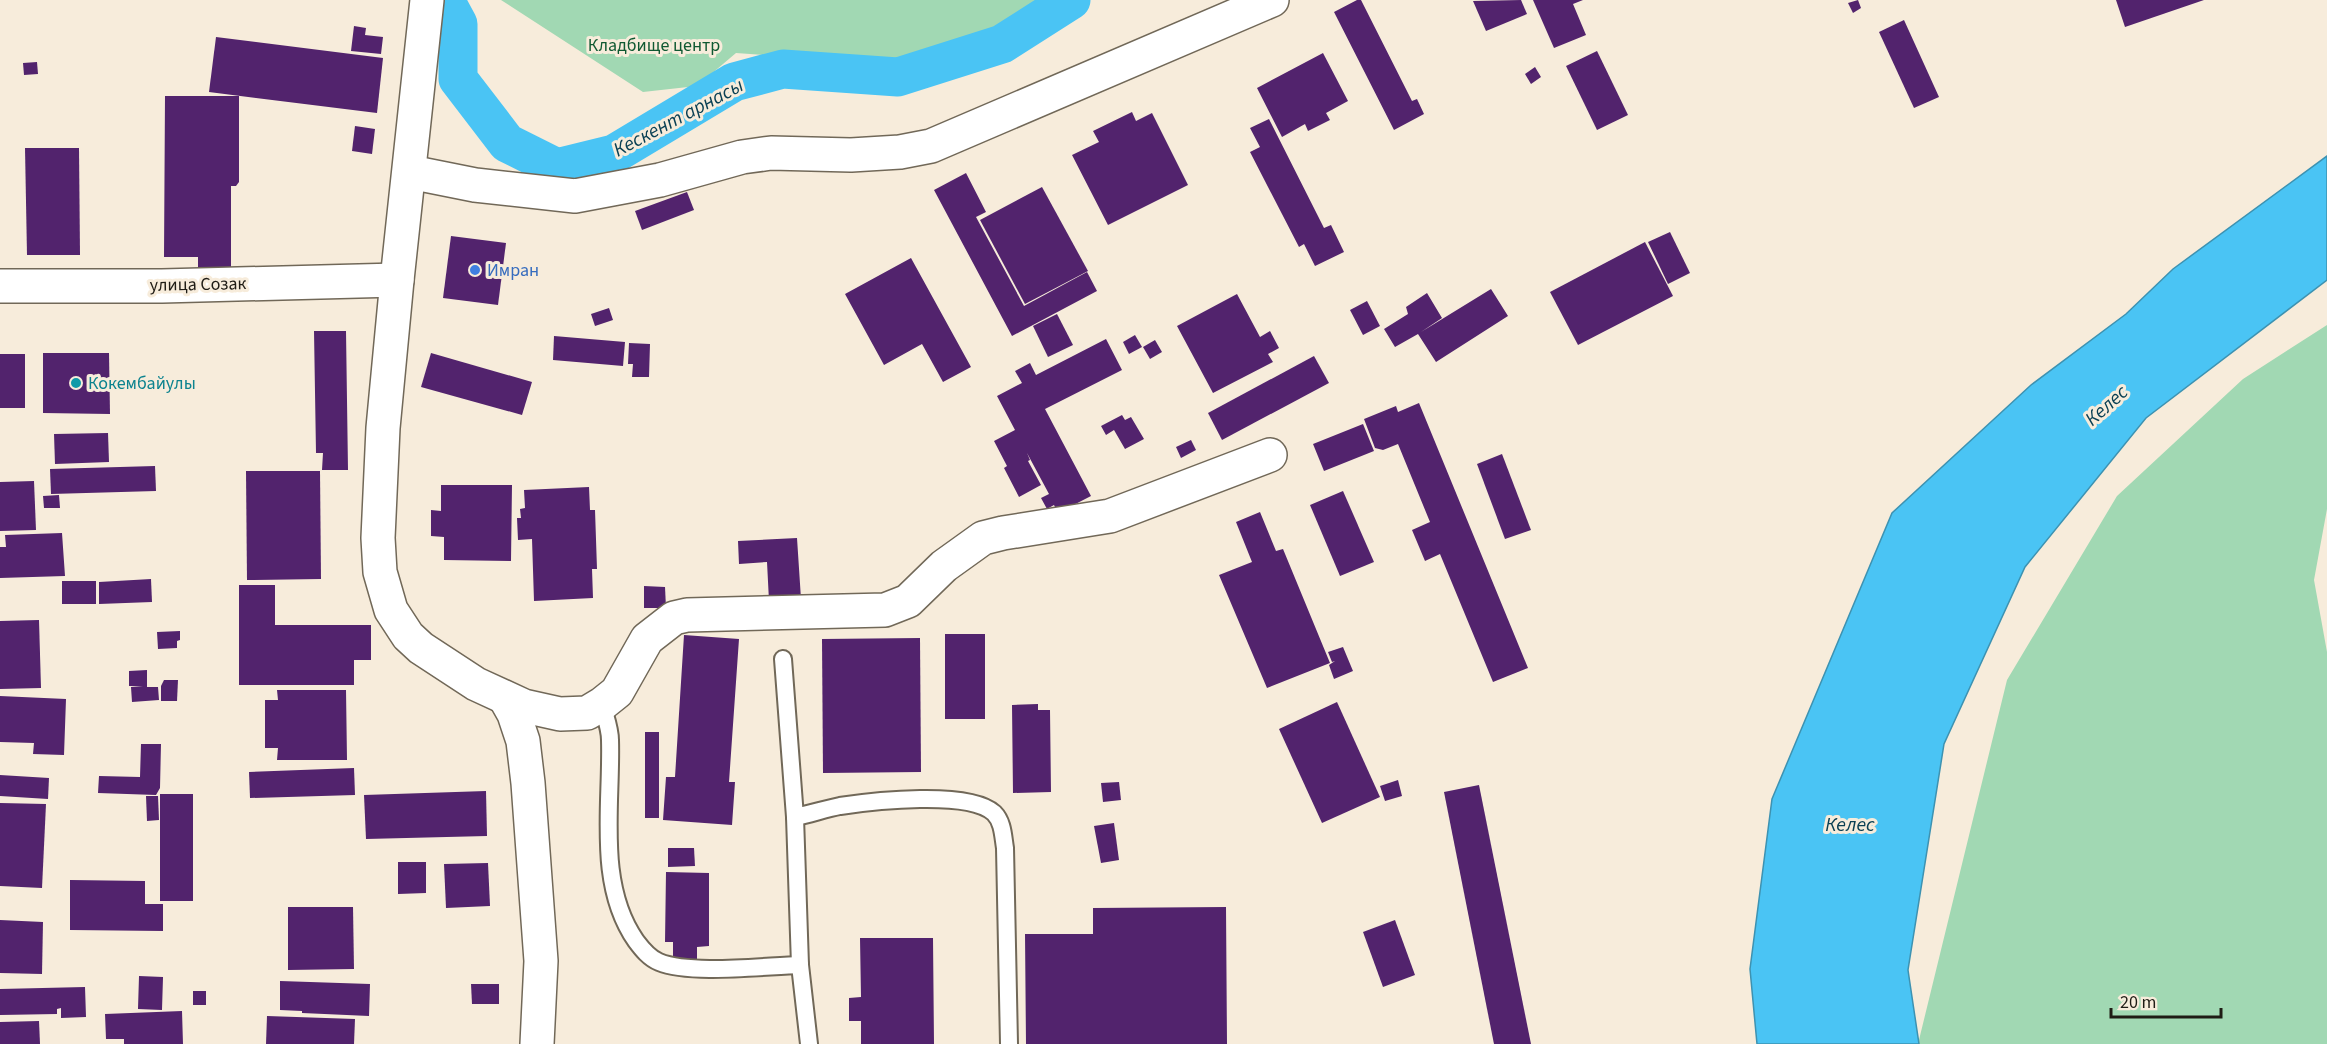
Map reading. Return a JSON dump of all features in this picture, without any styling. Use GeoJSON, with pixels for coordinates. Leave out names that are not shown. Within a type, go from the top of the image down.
{"type":"FeatureCollection","features":[{"type":"Feature","properties":{"kind":"street"},"geometry":{"type":"LineString","coordinates":[[410,172],[495,188],[575,196],[660,180],[771,153],[851,155],[900,152],[930,146],[1272,0]]}},
{"type":"Feature","properties":{"kind":"street"},"geometry":{"type":"LineString","coordinates":[[426,12],[383,428],[378,538],[380,572],[391,610],[408,636],[421,648],[476,684],[524,706],[560,714],[587,713],[617,692],[648,639],[674,618],[687,615],[885,610],[908,601],[944,566],[983,538],[1004,532],[1110,516],[1270,455]]}},
{"type":"Feature","properties":{"kind":"street","name":"улица Созак"},"geometry":{"type":"LineString","coordinates":[[0,286],[162,286],[397,280]]}},
{"type":"Feature","properties":{"kind":"street"},"geometry":{"type":"LineString","coordinates":[[505,698],[514,714],[523,741],[528,783],[541,961],[537,1044]]}},
{"type":"Feature","properties":{"kind":"lane"},"geometry":{"type":"LineString","coordinates":[[783,659],[795,817],[800,965],[809,1044]]}},
{"type":"Feature","properties":{"kind":"lane"},"geometry":{"type":"LineString","coordinates":[[602,704],[610,738],[607,825],[615,892],[625,926],[644,952],[657,962],[684,969],[800,965]]}},
{"type":"Feature","properties":{"kind":"lane"},"geometry":{"type":"LineString","coordinates":[[795,817],[838,806],[906,799],[959,801],[994,813],[1002,825],[1005,848],[1009,1044]]}},
{"type":"Feature","properties":{"kind":"green space","name":"Кладбище центр"},"geometry":{"type":"Polygon","coordinates":[[[501,0],[1052,0],[937,59],[831,60],[736,53],[697,86],[643,92],[501,0]]]}},
{"type":"Feature","properties":{"kind":"green space"},"geometry":{"type":"Polygon","coordinates":[[[2327,325],[2327,509],[2314,580],[2327,652],[2327,1044],[1918,1044],[2007,680],[2117,496],[2243,379],[2327,325]]]}},
{"type":"Feature","properties":{"kind":"water","name":"Келес"},"geometry":{"type":"Polygon","coordinates":[[[2327,156],[2327,280],[2146,418],[2025,567],[1944,744],[1908,970],[1919,1044],[1757,1044],[1750,969],[1772,799],[1892,513],[2031,385],[2126,314],[2173,269],[2327,156]]]}},
{"type":"Feature","properties":{"kind":"building"},"geometry":{"type":"Polygon","coordinates":[[[1361,0],[1412,101],[1417,99],[1424,114],[1394,130],[1334,12],[1361,0]]]}},
{"type":"Feature","properties":{"kind":"building"},"geometry":{"type":"Polygon","coordinates":[[[1521,0],[1527,14],[1486,31],[1473,1],[1521,0]]]}},
{"type":"Feature","properties":{"kind":"building"},"geometry":{"type":"Polygon","coordinates":[[[1533,0],[1583,0],[1573,4],[1586,35],[1554,48],[1533,0]]]}},
{"type":"Feature","properties":{"kind":"building"},"geometry":{"type":"Polygon","coordinates":[[[1858,0],[1861,8],[1853,13],[1848,3],[1858,0]]]}},
{"type":"Feature","properties":{"kind":"building"},"geometry":{"type":"Polygon","coordinates":[[[2116,0],[2204,0],[2125,27],[2116,0]]]}},
{"type":"Feature","properties":{"kind":"building"},"geometry":{"type":"Polygon","coordinates":[[[1904,20],[1939,97],[1914,108],[1879,32],[1904,20]]]}},
{"type":"Feature","properties":{"kind":"building"},"geometry":{"type":"Polygon","coordinates":[[[354,26],[366,28],[365,35],[383,37],[381,54],[351,51],[354,26]]]}},
{"type":"Feature","properties":{"kind":"building"},"geometry":{"type":"Polygon","coordinates":[[[216,37],[383,58],[377,113],[209,92],[216,37]]]}},
{"type":"Feature","properties":{"kind":"building"},"geometry":{"type":"Polygon","coordinates":[[[1597,51],[1628,115],[1597,130],[1566,66],[1597,51]]]}},
{"type":"Feature","properties":{"kind":"building"},"geometry":{"type":"Polygon","coordinates":[[[1323,53],[1348,101],[1326,113],[1330,120],[1308,131],[1305,124],[1282,137],[1257,88],[1323,53]]]}},
{"type":"Feature","properties":{"kind":"building"},"geometry":{"type":"Polygon","coordinates":[[[37,62],[38,74],[24,75],[23,63],[37,62]]]}},
{"type":"Feature","properties":{"kind":"building"},"geometry":{"type":"Polygon","coordinates":[[[1535,67],[1541,77],[1531,84],[1525,74],[1535,67]]]}},
{"type":"Feature","properties":{"kind":"building"},"geometry":{"type":"Polygon","coordinates":[[[165,96],[239,96],[239,182],[236,186],[231,186],[231,270],[198,270],[198,257],[164,257],[165,96]]]}},
{"type":"Feature","properties":{"kind":"building"},"geometry":{"type":"Polygon","coordinates":[[[1132,112],[1136,121],[1152,113],[1188,185],[1108,225],[1072,155],[1099,142],[1093,131],[1132,112]]]}},
{"type":"Feature","properties":{"kind":"building"},"geometry":{"type":"Polygon","coordinates":[[[1269,119],[1324,228],[1331,225],[1344,252],[1315,266],[1304,244],[1299,247],[1250,152],[1260,147],[1250,128],[1269,119]]]}},
{"type":"Feature","properties":{"kind":"building"},"geometry":{"type":"Polygon","coordinates":[[[355,126],[375,129],[372,154],[352,151],[355,126]]]}},
{"type":"Feature","properties":{"kind":"building"},"geometry":{"type":"Polygon","coordinates":[[[25,148],[79,148],[80,255],[27,255],[25,148]]]}},
{"type":"Feature","properties":{"kind":"building"},"geometry":{"type":"Polygon","coordinates":[[[966,173],[986,212],[976,217],[1024,306],[1087,272],[1097,291],[1012,336],[934,190],[966,173]]]}},
{"type":"Feature","properties":{"kind":"building"},"geometry":{"type":"Polygon","coordinates":[[[1042,187],[1088,271],[1025,304],[980,220],[1042,187]]]}},
{"type":"Feature","properties":{"kind":"building"},"geometry":{"type":"Polygon","coordinates":[[[687,192],[694,210],[642,230],[635,211],[687,192]]]}},
{"type":"Feature","properties":{"kind":"building"},"geometry":{"type":"Polygon","coordinates":[[[1670,232],[1690,273],[1668,284],[1648,242],[1670,232]]]}},
{"type":"Feature","properties":{"kind":"building","name":"Имран"},"geometry":{"type":"Polygon","coordinates":[[[451,236],[506,243],[498,305],[443,298],[451,236]]]}},
{"type":"Feature","properties":{"kind":"building"},"geometry":{"type":"Polygon","coordinates":[[[1645,242],[1673,296],[1578,345],[1550,292],[1645,242]]]}},
{"type":"Feature","properties":{"kind":"building"},"geometry":{"type":"Polygon","coordinates":[[[911,258],[971,367],[943,382],[922,344],[884,365],[845,294],[911,258]]]}},
{"type":"Feature","properties":{"kind":"building"},"geometry":{"type":"Polygon","coordinates":[[[1491,289],[1508,316],[1436,362],[1418,334],[1395,347],[1384,329],[1408,314],[1406,307],[1427,293],[1442,318],[1421,332],[1491,289]]]}},
{"type":"Feature","properties":{"kind":"building"},"geometry":{"type":"Polygon","coordinates":[[[1237,294],[1260,337],[1270,331],[1279,348],[1268,354],[1273,362],[1213,393],[1177,326],[1237,294]]]}},
{"type":"Feature","properties":{"kind":"building"},"geometry":{"type":"Polygon","coordinates":[[[1367,301],[1380,326],[1363,335],[1350,310],[1367,301]]]}},
{"type":"Feature","properties":{"kind":"building"},"geometry":{"type":"Polygon","coordinates":[[[609,308],[613,320],[595,326],[591,314],[609,308]]]}},
{"type":"Feature","properties":{"kind":"building"},"geometry":{"type":"Polygon","coordinates":[[[1057,314],[1073,345],[1048,357],[1033,326],[1057,314]]]}},
{"type":"Feature","properties":{"kind":"building"},"geometry":{"type":"Polygon","coordinates":[[[314,331],[346,331],[348,470],[322,470],[323,453],[316,453],[314,331]]]}},
{"type":"Feature","properties":{"kind":"building"},"geometry":{"type":"Polygon","coordinates":[[[1135,335],[1142,347],[1129,354],[1123,342],[1135,335]]]}},
{"type":"Feature","properties":{"kind":"building"},"geometry":{"type":"Polygon","coordinates":[[[554,336],[625,342],[623,366],[553,360],[554,336]]]}},
{"type":"Feature","properties":{"kind":"building"},"geometry":{"type":"Polygon","coordinates":[[[1106,339],[1122,370],[1045,409],[1091,496],[1058,513],[1054,505],[1047,509],[1041,498],[1049,494],[1027,453],[1030,460],[1028,461],[1041,485],[1019,497],[1004,468],[1007,466],[994,441],[1015,430],[997,396],[1022,383],[1015,371],[1030,363],[1036,375],[1106,339]]]}},
{"type":"Feature","properties":{"kind":"building"},"geometry":{"type":"Polygon","coordinates":[[[1155,340],[1162,352],[1150,359],[1143,347],[1155,340]]]}},
{"type":"Feature","properties":{"kind":"building"},"geometry":{"type":"Polygon","coordinates":[[[629,343],[650,344],[649,377],[632,377],[633,364],[628,364],[629,343]]]}},
{"type":"Feature","properties":{"kind":"building","name":"Кокембайулы"},"geometry":{"type":"Polygon","coordinates":[[[43,353],[109,353],[110,414],[43,413],[43,353]]]}},
{"type":"Feature","properties":{"kind":"building"},"geometry":{"type":"Polygon","coordinates":[[[431,353],[532,382],[522,415],[421,387],[431,353]]]}},
{"type":"Feature","properties":{"kind":"building"},"geometry":{"type":"Polygon","coordinates":[[[0,354],[25,354],[25,408],[0,408],[0,354]]]}},
{"type":"Feature","properties":{"kind":"building"},"geometry":{"type":"Polygon","coordinates":[[[1314,356],[1329,383],[1222,440],[1208,413],[1314,356]]]}},
{"type":"Feature","properties":{"kind":"building"},"geometry":{"type":"Polygon","coordinates":[[[1419,403],[1528,668],[1493,682],[1440,554],[1425,561],[1412,530],[1430,522],[1398,444],[1383,450],[1375,448],[1364,419],[1396,406],[1398,412],[1419,403]]]}},
{"type":"Feature","properties":{"kind":"building"},"geometry":{"type":"Polygon","coordinates":[[[1122,415],[1125,420],[1131,417],[1144,439],[1125,449],[1114,430],[1106,435],[1101,426],[1122,415]]]}},
{"type":"Feature","properties":{"kind":"building"},"geometry":{"type":"Polygon","coordinates":[[[1363,424],[1374,451],[1324,471],[1313,444],[1363,424]]]}},
{"type":"Feature","properties":{"kind":"building"},"geometry":{"type":"Polygon","coordinates":[[[108,433],[109,462],[55,464],[54,434],[108,433]]]}},
{"type":"Feature","properties":{"kind":"building"},"geometry":{"type":"Polygon","coordinates":[[[1191,440],[1196,450],[1181,458],[1176,447],[1191,440]]]}},
{"type":"Feature","properties":{"kind":"building"},"geometry":{"type":"Polygon","coordinates":[[[1502,454],[1531,530],[1505,539],[1477,464],[1502,454]]]}},
{"type":"Feature","properties":{"kind":"building"},"geometry":{"type":"Polygon","coordinates":[[[155,466],[156,491],[51,494],[50,469],[155,466]]]}},
{"type":"Feature","properties":{"kind":"building"},"geometry":{"type":"Polygon","coordinates":[[[246,471],[320,471],[321,579],[247,580],[246,471]]]}},
{"type":"Feature","properties":{"kind":"building"},"geometry":{"type":"Polygon","coordinates":[[[34,481],[36,530],[0,531],[0,482],[34,481]]]}},
{"type":"Feature","properties":{"kind":"building"},"geometry":{"type":"Polygon","coordinates":[[[441,485],[512,485],[511,561],[444,560],[444,537],[431,536],[431,510],[441,511],[441,485]]]}},
{"type":"Feature","properties":{"kind":"building"},"geometry":{"type":"Polygon","coordinates":[[[589,487],[590,510],[595,510],[597,569],[592,569],[593,598],[534,601],[532,539],[518,540],[517,518],[521,518],[520,509],[525,508],[524,490],[589,487]]]}},
{"type":"Feature","properties":{"kind":"building"},"geometry":{"type":"Polygon","coordinates":[[[1343,491],[1374,562],[1340,576],[1310,505],[1343,491]]]}},
{"type":"Feature","properties":{"kind":"building"},"geometry":{"type":"Polygon","coordinates":[[[59,495],[60,508],[44,508],[43,496],[59,495]]]}},
{"type":"Feature","properties":{"kind":"building"},"geometry":{"type":"Polygon","coordinates":[[[1260,512],[1276,551],[1283,549],[1330,663],[1267,688],[1219,575],[1252,562],[1236,522],[1260,512]]]}},
{"type":"Feature","properties":{"kind":"building"},"geometry":{"type":"Polygon","coordinates":[[[62,533],[65,576],[0,578],[0,547],[6,547],[5,535],[62,533]]]}},
{"type":"Feature","properties":{"kind":"building"},"geometry":{"type":"Polygon","coordinates":[[[797,538],[801,599],[769,601],[767,562],[739,564],[738,541],[797,538]]]}},
{"type":"Feature","properties":{"kind":"building"},"geometry":{"type":"Polygon","coordinates":[[[151,579],[152,602],[99,604],[99,582],[151,579]]]}},
{"type":"Feature","properties":{"kind":"building"},"geometry":{"type":"Polygon","coordinates":[[[62,581],[96,581],[96,604],[62,604],[62,581]]]}},
{"type":"Feature","properties":{"kind":"building"},"geometry":{"type":"Polygon","coordinates":[[[239,585],[275,585],[275,625],[371,625],[371,660],[354,660],[354,685],[239,685],[239,585]]]}},
{"type":"Feature","properties":{"kind":"building"},"geometry":{"type":"Polygon","coordinates":[[[644,586],[665,587],[666,608],[644,608],[644,586]]]}},
{"type":"Feature","properties":{"kind":"building"},"geometry":{"type":"Polygon","coordinates":[[[39,620],[41,688],[0,689],[0,621],[39,620]]]}},
{"type":"Feature","properties":{"kind":"building"},"geometry":{"type":"Polygon","coordinates":[[[180,631],[177,648],[158,649],[157,632],[180,631]]]}},
{"type":"Feature","properties":{"kind":"building"},"geometry":{"type":"Polygon","coordinates":[[[945,634],[985,634],[985,719],[945,719],[945,634]]]}},
{"type":"Feature","properties":{"kind":"building"},"geometry":{"type":"Polygon","coordinates":[[[684,635],[739,639],[729,782],[735,782],[732,825],[663,820],[666,777],[675,777],[684,635]]]}},
{"type":"Feature","properties":{"kind":"building"},"geometry":{"type":"Polygon","coordinates":[[[920,638],[921,772],[823,773],[822,639],[920,638]]]}},
{"type":"Feature","properties":{"kind":"building"},"geometry":{"type":"Polygon","coordinates":[[[1343,647],[1353,671],[1334,679],[1329,665],[1335,661],[1332,662],[1328,652],[1343,647]]]}},
{"type":"Feature","properties":{"kind":"building"},"geometry":{"type":"Polygon","coordinates":[[[147,670],[147,687],[158,687],[159,700],[132,702],[131,687],[143,686],[129,686],[129,671],[147,670]]]}},
{"type":"Feature","properties":{"kind":"building"},"geometry":{"type":"Polygon","coordinates":[[[164,680],[178,680],[177,701],[161,701],[161,686],[164,680]]]}},
{"type":"Feature","properties":{"kind":"building"},"geometry":{"type":"Polygon","coordinates":[[[277,690],[346,690],[347,760],[277,760],[278,748],[265,748],[265,700],[278,700],[277,690]]]}},
{"type":"Feature","properties":{"kind":"building"},"geometry":{"type":"Polygon","coordinates":[[[0,696],[66,699],[64,755],[33,754],[34,743],[0,742],[0,696]]]}},
{"type":"Feature","properties":{"kind":"building"},"geometry":{"type":"Polygon","coordinates":[[[1337,702],[1380,797],[1322,823],[1279,729],[1337,702]]]}},
{"type":"Feature","properties":{"kind":"building"},"geometry":{"type":"Polygon","coordinates":[[[1038,704],[1038,710],[1050,710],[1051,792],[1013,793],[1012,705],[1038,704]]]}},
{"type":"Feature","properties":{"kind":"building"},"geometry":{"type":"Polygon","coordinates":[[[645,732],[659,732],[659,818],[645,818],[645,732]]]}},
{"type":"Feature","properties":{"kind":"building"},"geometry":{"type":"Polygon","coordinates":[[[141,744],[161,744],[160,788],[156,795],[98,793],[99,776],[140,777],[141,744]]]}},
{"type":"Feature","properties":{"kind":"building"},"geometry":{"type":"Polygon","coordinates":[[[354,768],[355,795],[250,798],[249,772],[354,768]]]}},
{"type":"Feature","properties":{"kind":"building"},"geometry":{"type":"Polygon","coordinates":[[[0,775],[49,778],[48,799],[0,796],[0,775]]]}},
{"type":"Feature","properties":{"kind":"building"},"geometry":{"type":"Polygon","coordinates":[[[1398,780],[1402,796],[1385,801],[1380,786],[1398,780]]]}},
{"type":"Feature","properties":{"kind":"building"},"geometry":{"type":"Polygon","coordinates":[[[1119,782],[1121,800],[1103,802],[1101,783],[1119,782]]]}},
{"type":"Feature","properties":{"kind":"building"},"geometry":{"type":"Polygon","coordinates":[[[1479,785],[1531,1044],[1494,1044],[1444,792],[1479,785]]]}},
{"type":"Feature","properties":{"kind":"building"},"geometry":{"type":"Polygon","coordinates":[[[486,791],[487,836],[366,839],[364,795],[486,791]]]}},
{"type":"Feature","properties":{"kind":"building"},"geometry":{"type":"Polygon","coordinates":[[[160,794],[193,794],[193,901],[160,901],[160,794]]]}},
{"type":"Feature","properties":{"kind":"building"},"geometry":{"type":"Polygon","coordinates":[[[146,796],[158,796],[159,820],[147,821],[146,796]]]}},
{"type":"Feature","properties":{"kind":"building"},"geometry":{"type":"Polygon","coordinates":[[[0,803],[46,804],[42,888],[0,886],[0,803]]]}},
{"type":"Feature","properties":{"kind":"building"},"geometry":{"type":"Polygon","coordinates":[[[1114,823],[1119,860],[1101,863],[1094,826],[1114,823]]]}},
{"type":"Feature","properties":{"kind":"building"},"geometry":{"type":"Polygon","coordinates":[[[668,848],[694,848],[695,866],[668,867],[668,848]]]}},
{"type":"Feature","properties":{"kind":"building"},"geometry":{"type":"Polygon","coordinates":[[[398,862],[426,862],[426,893],[398,894],[398,862]]]}},
{"type":"Feature","properties":{"kind":"building"},"geometry":{"type":"Polygon","coordinates":[[[488,863],[490,906],[446,908],[444,864],[488,863]]]}},
{"type":"Feature","properties":{"kind":"building"},"geometry":{"type":"Polygon","coordinates":[[[666,872],[709,873],[709,946],[697,947],[697,961],[673,961],[673,942],[665,942],[666,872]]]}},
{"type":"Feature","properties":{"kind":"building"},"geometry":{"type":"Polygon","coordinates":[[[70,880],[145,881],[145,904],[163,904],[163,931],[70,930],[70,880]]]}},
{"type":"Feature","properties":{"kind":"building"},"geometry":{"type":"Polygon","coordinates":[[[288,907],[353,907],[354,969],[288,970],[288,907]]]}},
{"type":"Feature","properties":{"kind":"building"},"geometry":{"type":"Polygon","coordinates":[[[1226,907],[1227,1044],[1026,1044],[1025,934],[1093,934],[1093,908],[1226,907]]]}},
{"type":"Feature","properties":{"kind":"building"},"geometry":{"type":"Polygon","coordinates":[[[0,920],[43,922],[42,974],[0,973],[0,920]]]}},
{"type":"Feature","properties":{"kind":"building"},"geometry":{"type":"Polygon","coordinates":[[[1395,920],[1415,975],[1383,987],[1363,932],[1395,920]]]}},
{"type":"Feature","properties":{"kind":"building"},"geometry":{"type":"Polygon","coordinates":[[[860,938],[933,938],[934,1044],[861,1044],[861,1021],[849,1021],[849,998],[861,997],[860,938]]]}},
{"type":"Feature","properties":{"kind":"building"},"geometry":{"type":"Polygon","coordinates":[[[139,976],[163,977],[162,1010],[138,1009],[139,976]]]}},
{"type":"Feature","properties":{"kind":"building"},"geometry":{"type":"Polygon","coordinates":[[[280,981],[370,984],[369,1016],[280,1010],[280,981]]]}},
{"type":"Feature","properties":{"kind":"building"},"geometry":{"type":"Polygon","coordinates":[[[471,984],[499,984],[499,1004],[472,1004],[471,984]]]}},
{"type":"Feature","properties":{"kind":"building"},"geometry":{"type":"Polygon","coordinates":[[[85,987],[86,1017],[61,1018],[61,1008],[57,1009],[57,1014],[0,1015],[0,989],[85,987]]]}},
{"type":"Feature","properties":{"kind":"building"},"geometry":{"type":"Polygon","coordinates":[[[193,991],[206,991],[206,1005],[193,1005],[193,991]]]}},
{"type":"Feature","properties":{"kind":"building"},"geometry":{"type":"Polygon","coordinates":[[[182,1011],[183,1044],[124,1044],[124,1039],[106,1039],[105,1014],[182,1011]]]}},
{"type":"Feature","properties":{"kind":"building"},"geometry":{"type":"Polygon","coordinates":[[[267,1016],[355,1019],[354,1044],[266,1044],[267,1016]]]}},
{"type":"Feature","properties":{"kind":"building"},"geometry":{"type":"Polygon","coordinates":[[[39,1021],[40,1044],[0,1044],[0,1022],[39,1021]]]}},
{"type":"Feature","properties":{"kind":"waterway","name":"Кескент арнасы"},"geometry":{"type":"LineString","coordinates":[[445,0],[458,24],[458,79],[507,143],[557,168],[614,154],[734,82],[783,69],[898,77],[1002,44],[1071,0]]}},
{"type":"Feature","properties":{"kind":"place","name":"Имран"},"geometry":{"type":"Point","coordinates":[475,270]}},
{"type":"Feature","properties":{"kind":"place","name":"Кокембайулы"},"geometry":{"type":"Point","coordinates":[76,383]}}]}
